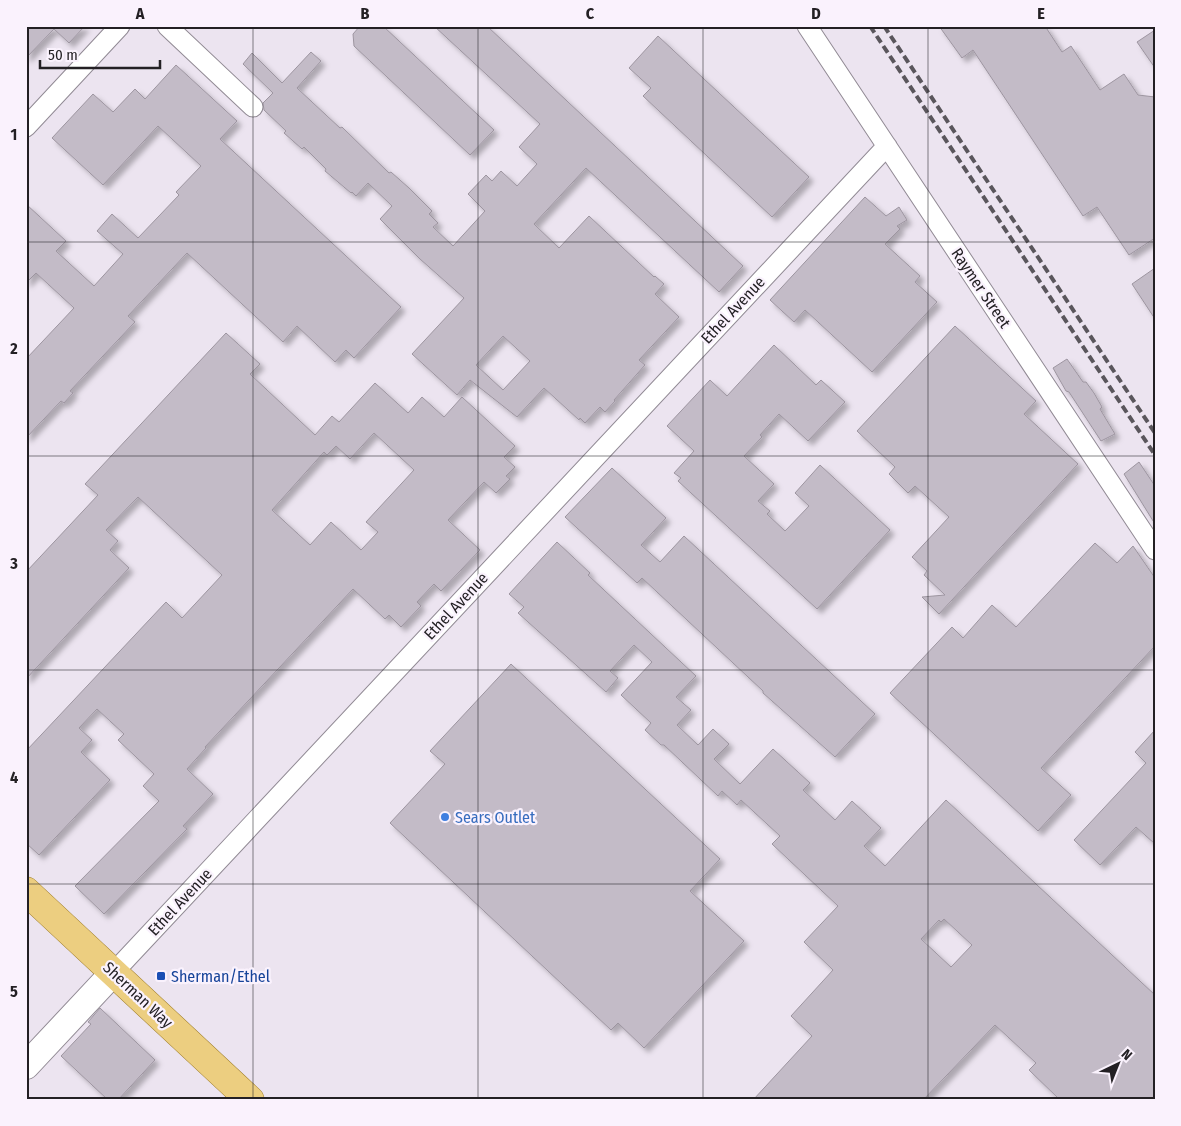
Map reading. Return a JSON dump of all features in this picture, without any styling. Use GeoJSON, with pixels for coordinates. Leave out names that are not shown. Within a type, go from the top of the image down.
{"type":"FeatureCollection","features":[{"type":"Feature","properties":{"kind":"main road","name":"Sherman Way"},"geometry":{"type":"LineString","coordinates":[[26,891],[250,1100]]}},
{"type":"Feature","properties":{"kind":"street"},"geometry":{"type":"LineString","coordinates":[[26,128],[120,26]]}},
{"type":"Feature","properties":{"kind":"street"},"geometry":{"type":"LineString","coordinates":[[166,26],[253,107]]}},
{"type":"Feature","properties":{"kind":"street","name":"Raymer Street"},"geometry":{"type":"LineString","coordinates":[[806,26],[1155,550]]}},
{"type":"Feature","properties":{"kind":"street","name":"Ethel Avenue"},"geometry":{"type":"LineString","coordinates":[[26,1066],[886,146]]}},
{"type":"Feature","properties":{"kind":"building"},"geometry":{"type":"Polygon","coordinates":[[[26,26],[85,26],[69,43],[54,29],[26,58],[26,26]]]}},
{"type":"Feature","properties":{"kind":"building"},"geometry":{"type":"Polygon","coordinates":[[[360,26],[383,26],[494,130],[470,155],[354,46],[353,34],[360,26]]]}},
{"type":"Feature","properties":{"kind":"building"},"geometry":{"type":"Polygon","coordinates":[[[434,26],[487,26],[743,266],[719,292],[586,168],[534,224],[559,248],[589,216],[654,277],[664,284],[655,294],[679,317],[639,360],[645,365],[615,401],[605,412],[600,407],[585,423],[580,418],[579,420],[544,388],[517,417],[470,380],[457,395],[412,354],[464,298],[420,259],[380,219],[392,206],[368,183],[356,196],[325,171],[326,169],[304,147],[302,149],[284,133],[286,131],[264,110],[263,103],[273,93],[243,64],[252,53],[282,83],[311,52],[321,61],[297,88],[340,128],[342,127],[389,173],[391,172],[409,188],[432,211],[429,214],[438,223],[433,227],[453,246],[485,211],[468,194],[486,175],[492,181],[501,171],[517,186],[537,164],[519,147],[540,124],[434,26]],[[503,336],[476,365],[503,390],[530,361],[503,336]]]}},
{"type":"Feature","properties":{"kind":"building"},"geometry":{"type":"Polygon","coordinates":[[[939,26],[1045,26],[1062,52],[1071,46],[1100,90],[1124,74],[1138,95],[1155,97],[1155,238],[1129,255],[1097,207],[1083,216],[973,50],[962,58],[939,26]]]}},
{"type":"Feature","properties":{"kind":"building"},"geometry":{"type":"Polygon","coordinates":[[[1155,30],[1155,68],[1137,42],[1155,30]]]}},
{"type":"Feature","properties":{"kind":"building"},"geometry":{"type":"Polygon","coordinates":[[[658,36],[809,177],[772,217],[643,96],[651,88],[629,68],[658,36]]]}},
{"type":"Feature","properties":{"kind":"building"},"geometry":{"type":"Polygon","coordinates":[[[176,65],[237,121],[220,139],[401,307],[354,358],[346,350],[335,362],[297,326],[283,342],[187,253],[128,316],[135,322],[70,391],[73,393],[64,403],[61,401],[26,438],[26,359],[74,308],[36,273],[26,283],[26,204],[66,241],[56,251],[94,286],[123,254],[97,231],[112,214],[138,238],[179,195],[176,192],[201,166],[158,126],[103,185],[52,138],[93,94],[113,112],[135,89],[145,99],[176,65]]]}},
{"type":"Feature","properties":{"kind":"building"},"geometry":{"type":"Polygon","coordinates":[[[865,197],[886,216],[899,207],[907,220],[897,226],[900,229],[885,244],[920,276],[915,282],[937,302],[872,372],[805,310],[794,322],[770,300],[865,197]]]}},
{"type":"Feature","properties":{"kind":"building"},"geometry":{"type":"Polygon","coordinates":[[[1155,268],[1155,319],[1132,284],[1155,268]]]}},
{"type":"Feature","properties":{"kind":"building"},"geometry":{"type":"Polygon","coordinates":[[[955,326],[1036,401],[1024,414],[1078,464],[939,614],[922,597],[945,595],[924,575],[927,571],[912,557],[949,517],[915,486],[908,493],[889,474],[895,467],[857,431],[955,326]]]}},
{"type":"Feature","properties":{"kind":"building"},"geometry":{"type":"Polygon","coordinates":[[[226,333],[260,364],[250,374],[315,435],[332,416],[339,422],[375,383],[408,413],[422,397],[444,417],[462,397],[515,446],[504,457],[515,467],[506,476],[510,479],[496,493],[484,482],[448,520],[480,550],[441,591],[434,584],[417,602],[421,606],[401,627],[389,615],[385,619],[353,589],[205,747],[187,769],[213,794],[183,826],[187,829],[104,914],[75,886],[159,801],[143,786],[154,774],[118,740],[124,734],[97,709],[79,728],[92,740],[81,752],[110,780],[39,855],[26,843],[26,751],[166,602],[182,618],[222,575],[138,497],[106,530],[118,541],[110,550],[129,568],[26,679],[26,572],[98,495],[85,484],[226,333]],[[374,433],[350,459],[336,446],[327,455],[324,452],[272,510],[310,545],[331,522],[361,550],[378,532],[366,522],[414,470],[374,433]]]}},
{"type":"Feature","properties":{"kind":"building"},"geometry":{"type":"Polygon","coordinates":[[[774,345],[816,385],[821,380],[845,402],[808,441],[779,414],[760,435],[762,437],[744,456],[774,484],[758,501],[770,511],[767,514],[785,531],[809,506],[795,493],[820,465],[890,530],[817,609],[678,481],[681,478],[674,473],[694,451],[667,426],[710,380],[727,396],[774,345]]]}},
{"type":"Feature","properties":{"kind":"building"},"geometry":{"type":"Polygon","coordinates":[[[1067,359],[1083,382],[1086,382],[1094,393],[1102,407],[1100,409],[1115,434],[1101,441],[1069,392],[1066,391],[1053,368],[1067,359]]]}},
{"type":"Feature","properties":{"kind":"building"},"geometry":{"type":"Polygon","coordinates":[[[1139,462],[1155,486],[1155,524],[1124,474],[1139,462]]]}},
{"type":"Feature","properties":{"kind":"building"},"geometry":{"type":"Polygon","coordinates":[[[612,468],[666,518],[641,545],[660,562],[684,536],[875,714],[835,757],[763,693],[642,578],[637,583],[565,517],[612,468]]]}},
{"type":"Feature","properties":{"kind":"building"},"geometry":{"type":"Polygon","coordinates":[[[557,542],[590,573],[588,575],[696,676],[676,697],[691,710],[677,725],[698,745],[713,729],[729,744],[714,759],[740,784],[773,749],[810,783],[803,790],[835,820],[852,801],[881,828],[864,846],[885,866],[946,800],[1155,995],[1155,1100],[1060,1100],[1029,1070],[1036,1063],[995,1025],[923,1100],[753,1100],[812,1036],[791,1016],[833,970],[804,942],[838,906],[772,844],[780,836],[741,800],[737,805],[722,791],[718,796],[664,745],[661,745],[645,730],[651,723],[621,695],[652,662],[634,645],[610,671],[618,678],[606,692],[518,613],[524,607],[509,594],[557,542]],[[944,919],[941,922],[939,920],[921,939],[951,967],[972,945],[944,919]]]}},
{"type":"Feature","properties":{"kind":"building"},"geometry":{"type":"Polygon","coordinates":[[[1095,543],[1117,563],[1133,546],[1155,578],[1155,646],[1041,768],[1071,795],[1038,831],[890,693],[952,627],[963,638],[992,605],[1016,627],[1095,543]]]}},
{"type":"Feature","properties":{"kind":"building"},"geometry":{"type":"Polygon","coordinates":[[[511,664],[720,859],[690,891],[744,941],[644,1048],[618,1023],[611,1030],[390,823],[445,764],[430,751],[511,664]]]}},
{"type":"Feature","properties":{"kind":"building"},"geometry":{"type":"Polygon","coordinates":[[[1155,730],[1155,844],[1136,827],[1100,865],[1074,840],[1146,763],[1135,752],[1155,730]]]}},
{"type":"Feature","properties":{"kind":"building"},"geometry":{"type":"Polygon","coordinates":[[[100,1008],[155,1060],[118,1100],[108,1100],[61,1056],[91,1024],[88,1022],[100,1008]]]}},
{"type":"Feature","properties":{"kind":"railway"},"geometry":{"type":"LineString","coordinates":[[870,26],[1155,455]]}},
{"type":"Feature","properties":{"kind":"railway"},"geometry":{"type":"LineString","coordinates":[[884,26],[1155,433]]}},
{"type":"Feature","properties":{"kind":"place","name":"Sears Outlet"},"geometry":{"type":"Point","coordinates":[445,817]}},
{"type":"Feature","properties":{"kind":"place","name":"Sherman/Ethel"},"geometry":{"type":"Point","coordinates":[161,976]}}]}
